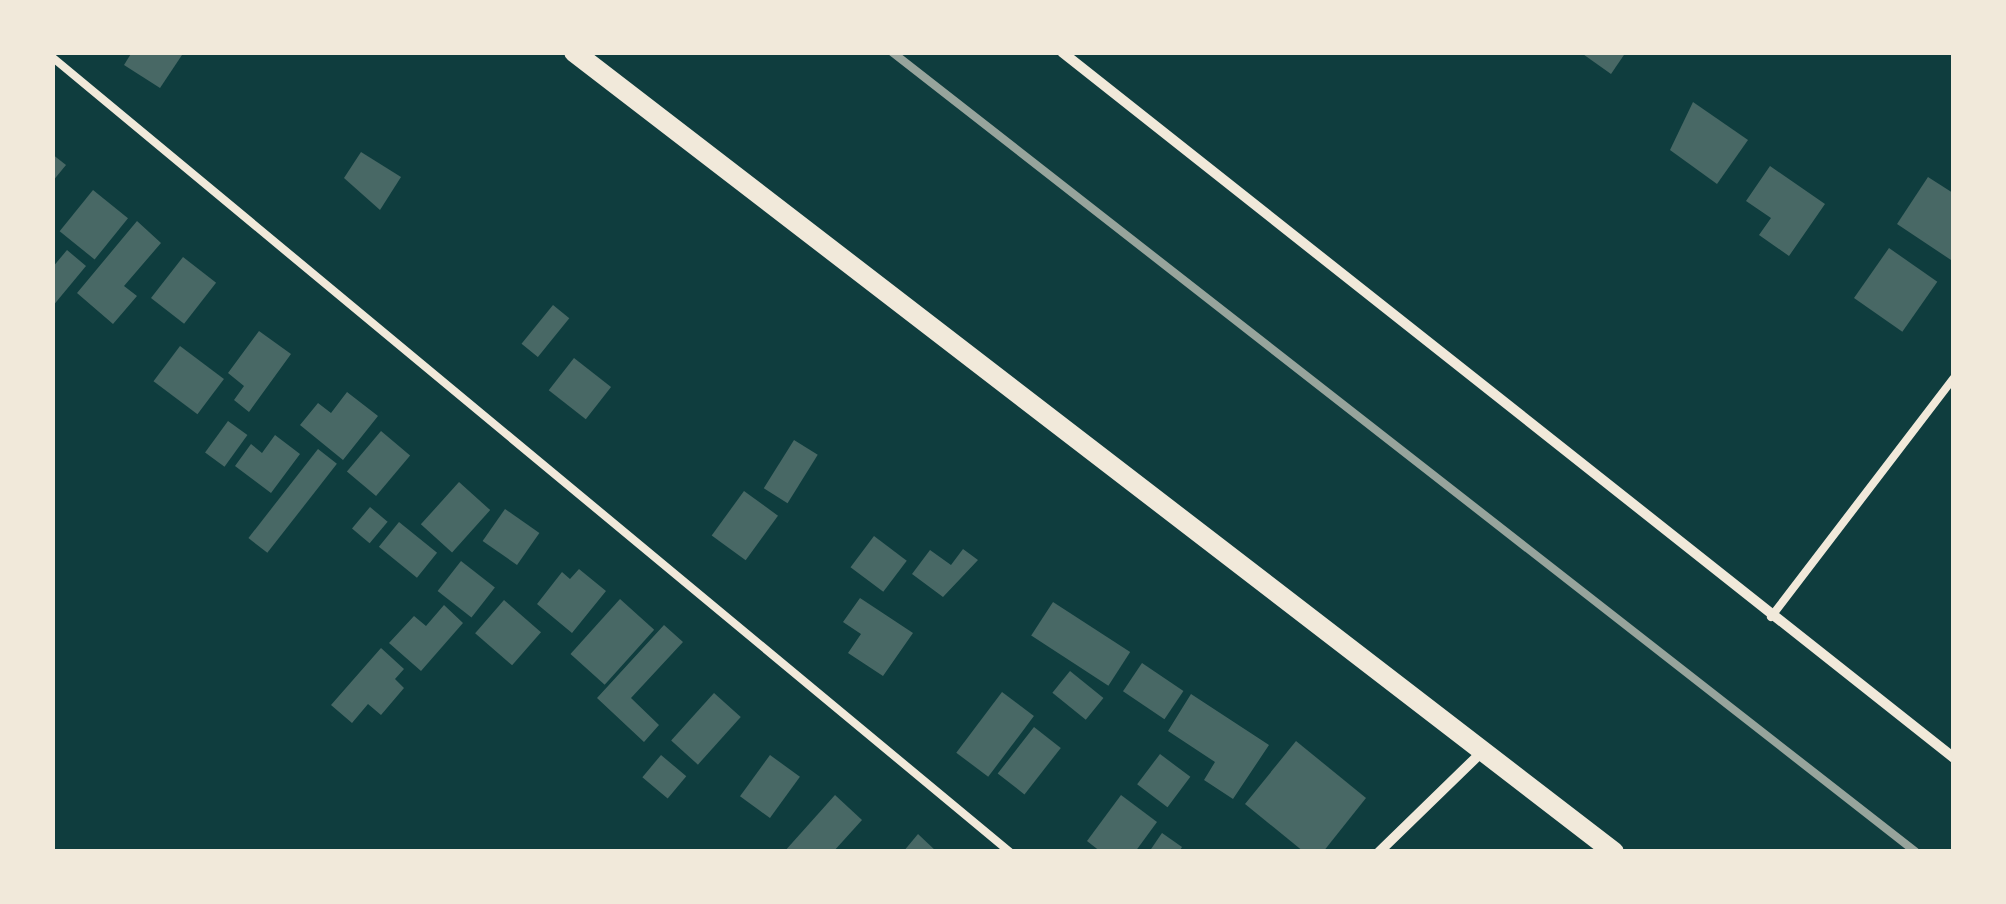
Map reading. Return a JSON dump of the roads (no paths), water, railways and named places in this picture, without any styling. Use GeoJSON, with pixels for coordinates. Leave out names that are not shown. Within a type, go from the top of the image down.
{"type":"FeatureCollection","features":[{"type":"Feature","properties":{"kind":"main road"},"geometry":{"type":"LineString","coordinates":[[574,52],[1614,852]]}},
{"type":"Feature","properties":{"kind":"street"},"geometry":{"type":"LineString","coordinates":[[1062,52],[1771,617],[1954,758]]}},
{"type":"Feature","properties":{"kind":"street"},"geometry":{"type":"LineString","coordinates":[[1378,852],[1485,749]]}},
{"type":"Feature","properties":{"kind":"lane"},"geometry":{"type":"LineString","coordinates":[[52,57],[1010,852]]}},
{"type":"Feature","properties":{"kind":"lane"},"geometry":{"type":"LineString","coordinates":[[1771,617],[1954,378]]}},
{"type":"Feature","properties":{"kind":"railway"},"geometry":{"type":"LineString","coordinates":[[892,52],[1916,852]]}}]}
